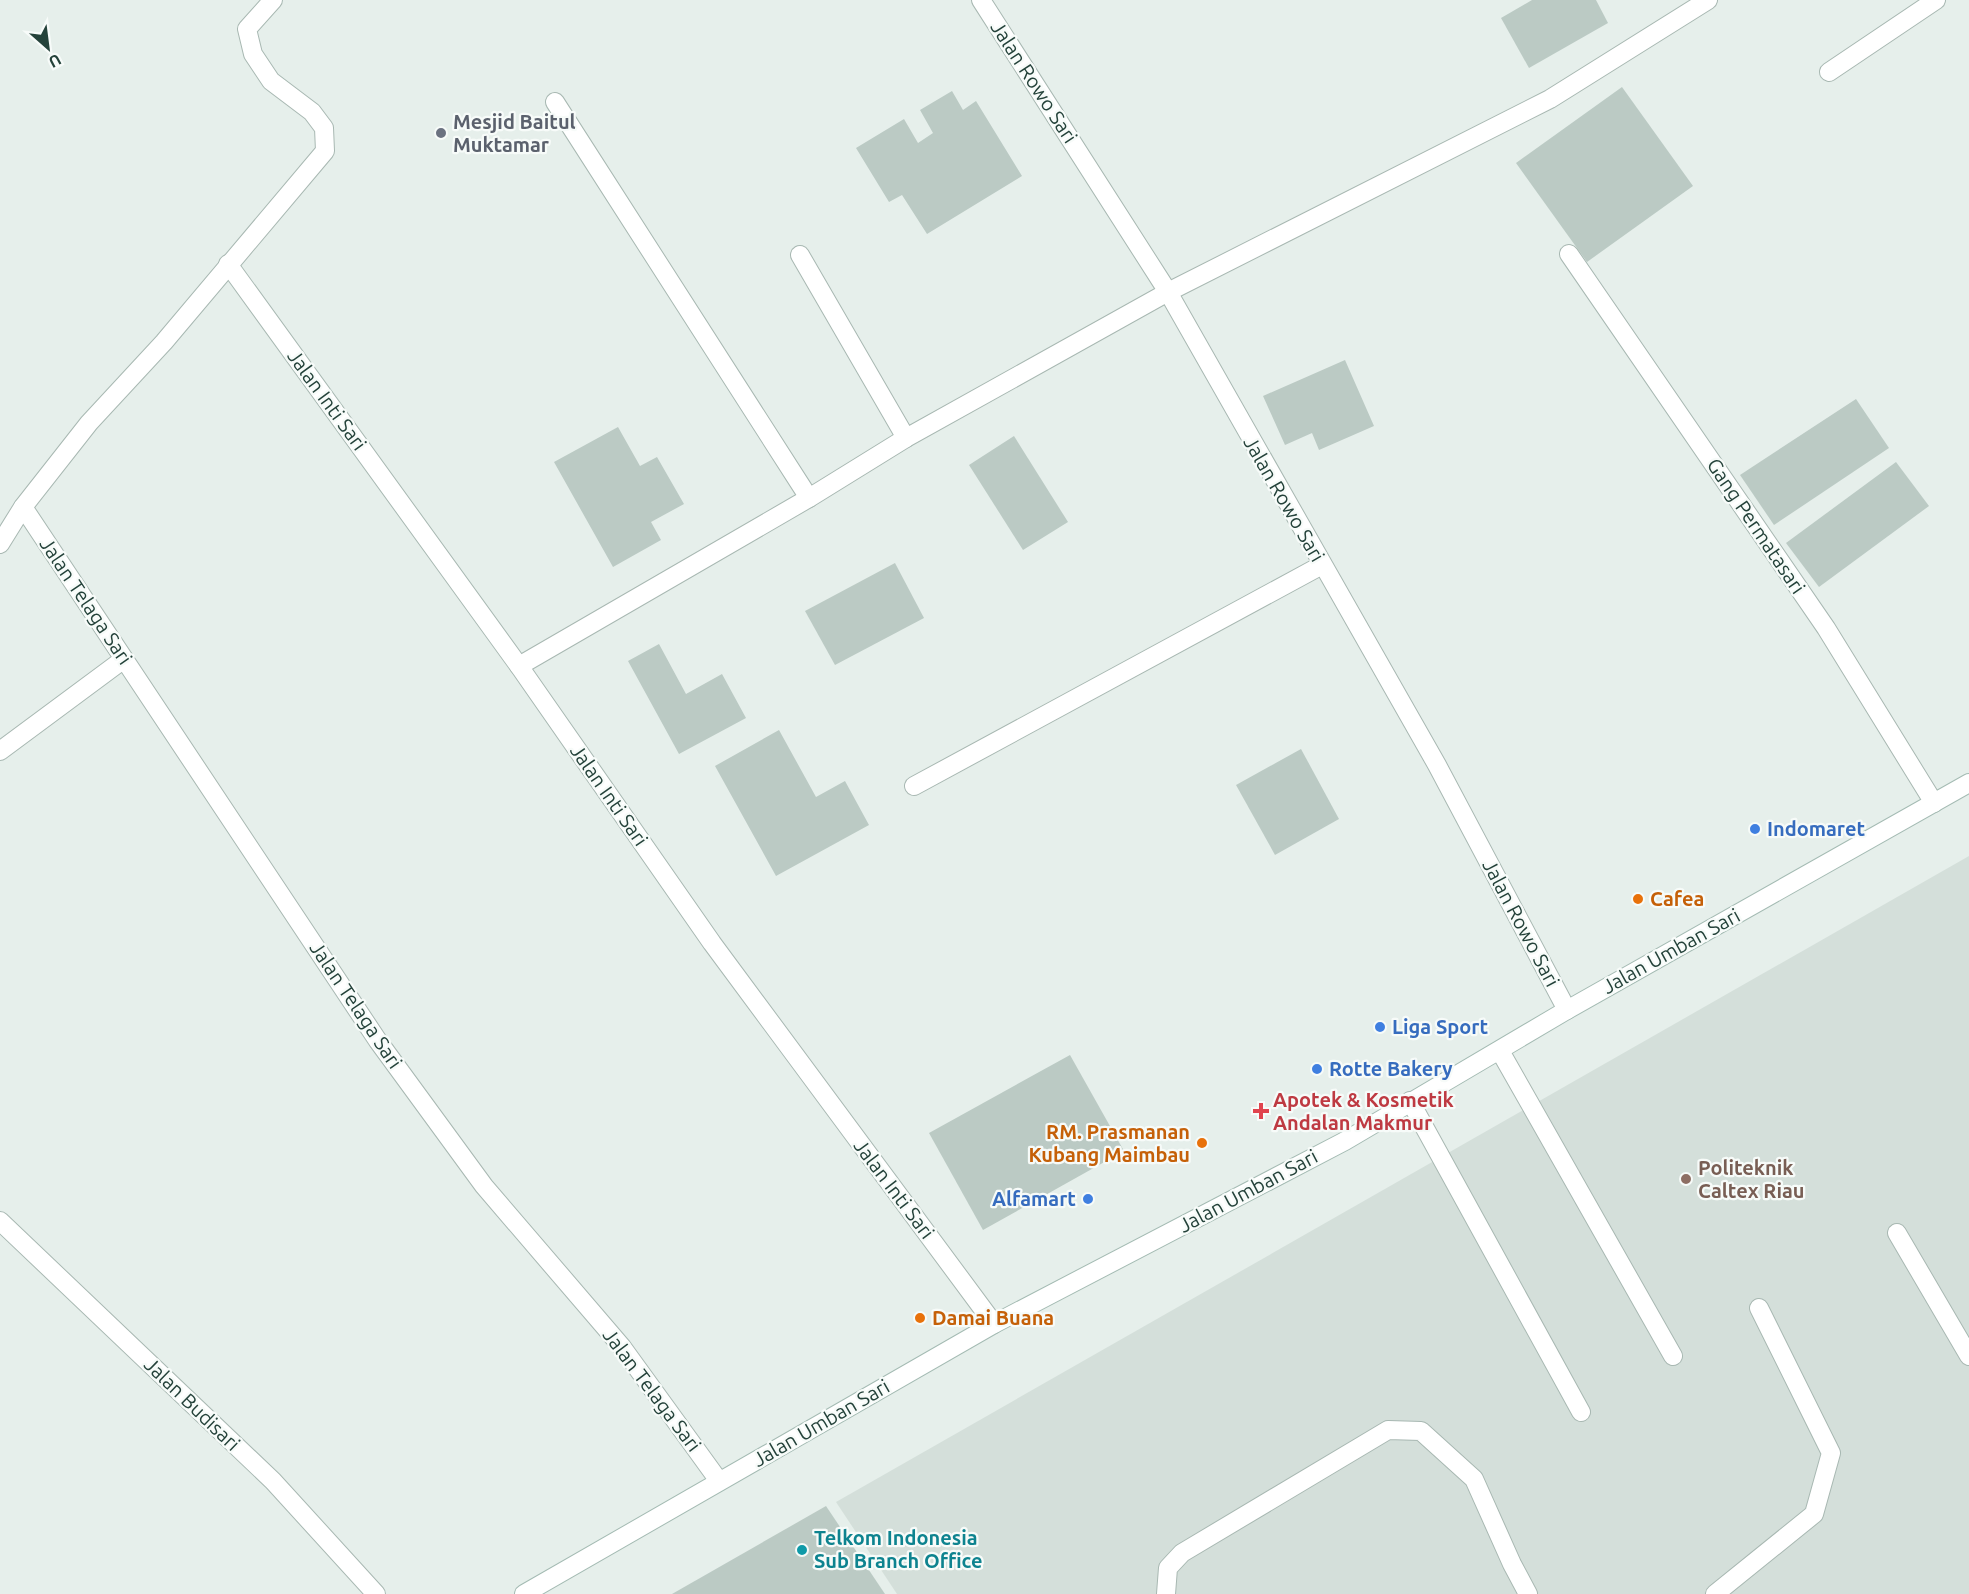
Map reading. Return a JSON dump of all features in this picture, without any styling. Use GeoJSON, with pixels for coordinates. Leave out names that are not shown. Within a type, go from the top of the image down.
{"type":"FeatureCollection","features":[{"type":"Feature","properties":{"kind":"street"},"geometry":{"type":"LineString","coordinates":[[0,544],[23,507],[89,423],[164,342],[325,151],[324,128],[312,112],[271,81],[253,54],[247,30],[273,0]]}},
{"type":"Feature","properties":{"kind":"street","name":"Jalan Rowo Sari"},"geometry":{"type":"LineString","coordinates":[[981,0],[1168,292],[1437,765],[1567,1010]]}},
{"type":"Feature","properties":{"kind":"street"},"geometry":{"type":"LineString","coordinates":[[519,666],[809,498],[906,438],[1168,292],[1550,99],[1708,0]]}},
{"type":"Feature","properties":{"kind":"street"},"geometry":{"type":"LineString","coordinates":[[1829,72],[1936,0]]}},
{"type":"Feature","properties":{"kind":"street"},"geometry":{"type":"LineString","coordinates":[[555,102],[809,498]]}},
{"type":"Feature","properties":{"kind":"street","name":"Gang Permatasari"},"geometry":{"type":"LineString","coordinates":[[1569,254],[1826,628],[1934,803]]}},
{"type":"Feature","properties":{"kind":"street"},"geometry":{"type":"LineString","coordinates":[[800,255],[906,438]]}},
{"type":"Feature","properties":{"kind":"street","name":"Jalan Inti Sari"},"geometry":{"type":"LineString","coordinates":[[228,264],[519,666],[712,943],[994,1324]]}},
{"type":"Feature","properties":{"kind":"street","name":"Jalan Telaga Sari"},"geometry":{"type":"LineString","coordinates":[[23,507],[378,1041],[484,1186],[622,1347],[719,1481]]}},
{"type":"Feature","properties":{"kind":"street"},"geometry":{"type":"LineString","coordinates":[[914,786],[1322,565]]}},
{"type":"Feature","properties":{"kind":"street"},"geometry":{"type":"LineString","coordinates":[[0,751],[124,659]]}},
{"type":"Feature","properties":{"kind":"street","name":"Jalan Umban Sari"},"geometry":{"type":"LineString","coordinates":[[524,1594],[994,1324],[1345,1141],[1567,1010],[1969,783]]}},
{"type":"Feature","properties":{"kind":"street"},"geometry":{"type":"LineString","coordinates":[[1500,1051],[1673,1356]]}},
{"type":"Feature","properties":{"kind":"street"},"geometry":{"type":"LineString","coordinates":[[1410,1101],[1581,1412]]}},
{"type":"Feature","properties":{"kind":"street","name":"Jalan Budisari"},"geometry":{"type":"LineString","coordinates":[[0,1221],[273,1481],[376,1594]]}},
{"type":"Feature","properties":{"kind":"street"},"geometry":{"type":"LineString","coordinates":[[1896,1233],[1969,1356]]}},
{"type":"Feature","properties":{"kind":"street"},"geometry":{"type":"LineString","coordinates":[[1715,1594],[1814,1514],[1830,1453],[1759,1308]]}},
{"type":"Feature","properties":{"kind":"street"},"geometry":{"type":"LineString","coordinates":[[1166,1594],[1168,1568],[1182,1553],[1388,1430],[1395,1430],[1421,1431],[1474,1479],[1528,1594]]}},
{"type":"Feature","properties":{"kind":"shaded area","name":"Politeknik Caltex Riau"},"geometry":{"type":"Polygon","coordinates":[[[1969,856],[1969,1594],[897,1594],[836,1502],[1969,856]]]}},
{"type":"Feature","properties":{"kind":"building"},"geometry":{"type":"Polygon","coordinates":[[[1532,0],[1596,0],[1608,23],[1529,68],[1501,18],[1532,0]]]}},
{"type":"Feature","properties":{"kind":"building"},"geometry":{"type":"Polygon","coordinates":[[[1622,87],[1693,186],[1587,262],[1516,163],[1622,87]]]}},
{"type":"Feature","properties":{"kind":"building"},"geometry":{"type":"Polygon","coordinates":[[[952,91],[963,110],[976,101],[1022,176],[927,234],[902,195],[889,202],[856,148],[904,119],[918,143],[933,133],[920,110],[952,91]]]}},
{"type":"Feature","properties":{"kind":"building"},"geometry":{"type":"Polygon","coordinates":[[[1345,360],[1374,426],[1319,450],[1312,433],[1285,445],[1263,396],[1345,360]]]}},
{"type":"Feature","properties":{"kind":"building"},"geometry":{"type":"Polygon","coordinates":[[[1856,399],[1889,448],[1774,525],[1740,475],[1856,399]]]}},
{"type":"Feature","properties":{"kind":"building"},"geometry":{"type":"Polygon","coordinates":[[[618,427],[640,466],[657,457],[684,504],[651,522],[661,540],[613,567],[554,462],[618,427]]]}},
{"type":"Feature","properties":{"kind":"building"},"geometry":{"type":"Polygon","coordinates":[[[1014,436],[1068,522],[1023,550],[969,465],[1014,436]]]}},
{"type":"Feature","properties":{"kind":"building"},"geometry":{"type":"Polygon","coordinates":[[[1896,462],[1929,506],[1819,587],[1786,543],[1896,462]]]}},
{"type":"Feature","properties":{"kind":"building"},"geometry":{"type":"Polygon","coordinates":[[[895,563],[924,618],[835,665],[805,611],[895,563]]]}},
{"type":"Feature","properties":{"kind":"building"},"geometry":{"type":"Polygon","coordinates":[[[659,644],[686,694],[722,674],[746,718],[679,754],[628,661],[659,644]]]}},
{"type":"Feature","properties":{"kind":"building"},"geometry":{"type":"Polygon","coordinates":[[[779,730],[816,797],[845,781],[869,825],[776,876],[715,766],[779,730]]]}},
{"type":"Feature","properties":{"kind":"building"},"geometry":{"type":"Polygon","coordinates":[[[1301,749],[1339,819],[1275,855],[1236,785],[1301,749]]]}},
{"type":"Feature","properties":{"kind":"building"},"geometry":{"type":"Polygon","coordinates":[[[1070,1055],[1124,1151],[983,1230],[929,1133],[1070,1055]]]}},
{"type":"Feature","properties":{"kind":"building","name":"Telkom Indonesia Sub Branch Office"},"geometry":{"type":"Polygon","coordinates":[[[826,1506],[885,1594],[672,1594],[826,1506]]]}},
{"type":"Feature","properties":{"kind":"place","name":"Mesjid Baitul Muktamar"},"geometry":{"type":"Point","coordinates":[441,133]}},
{"type":"Feature","properties":{"kind":"place","name":"Indomaret"},"geometry":{"type":"Point","coordinates":[1755,829]}},
{"type":"Feature","properties":{"kind":"place","name":"Cafea"},"geometry":{"type":"Point","coordinates":[1638,899]}},
{"type":"Feature","properties":{"kind":"place","name":"Liga Sport"},"geometry":{"type":"Point","coordinates":[1380,1027]}},
{"type":"Feature","properties":{"kind":"place","name":"Rotte Bakery"},"geometry":{"type":"Point","coordinates":[1317,1069]}},
{"type":"Feature","properties":{"kind":"place","name":"Apotek & Kosmetik Andalan Makmur"},"geometry":{"type":"Point","coordinates":[1261,1111]}},
{"type":"Feature","properties":{"kind":"place","name":"RM. Prasmanan Kubang Maimbau"},"geometry":{"type":"Point","coordinates":[1202,1143]}},
{"type":"Feature","properties":{"kind":"place","name":"Politeknik Caltex Riau"},"geometry":{"type":"Point","coordinates":[1686,1179]}},
{"type":"Feature","properties":{"kind":"place","name":"Alfamart"},"geometry":{"type":"Point","coordinates":[1088,1199]}},
{"type":"Feature","properties":{"kind":"place","name":"Damai Buana"},"geometry":{"type":"Point","coordinates":[920,1318]}},
{"type":"Feature","properties":{"kind":"place","name":"Telkom Indonesia Sub Branch Office"},"geometry":{"type":"Point","coordinates":[802,1550]}}]}
